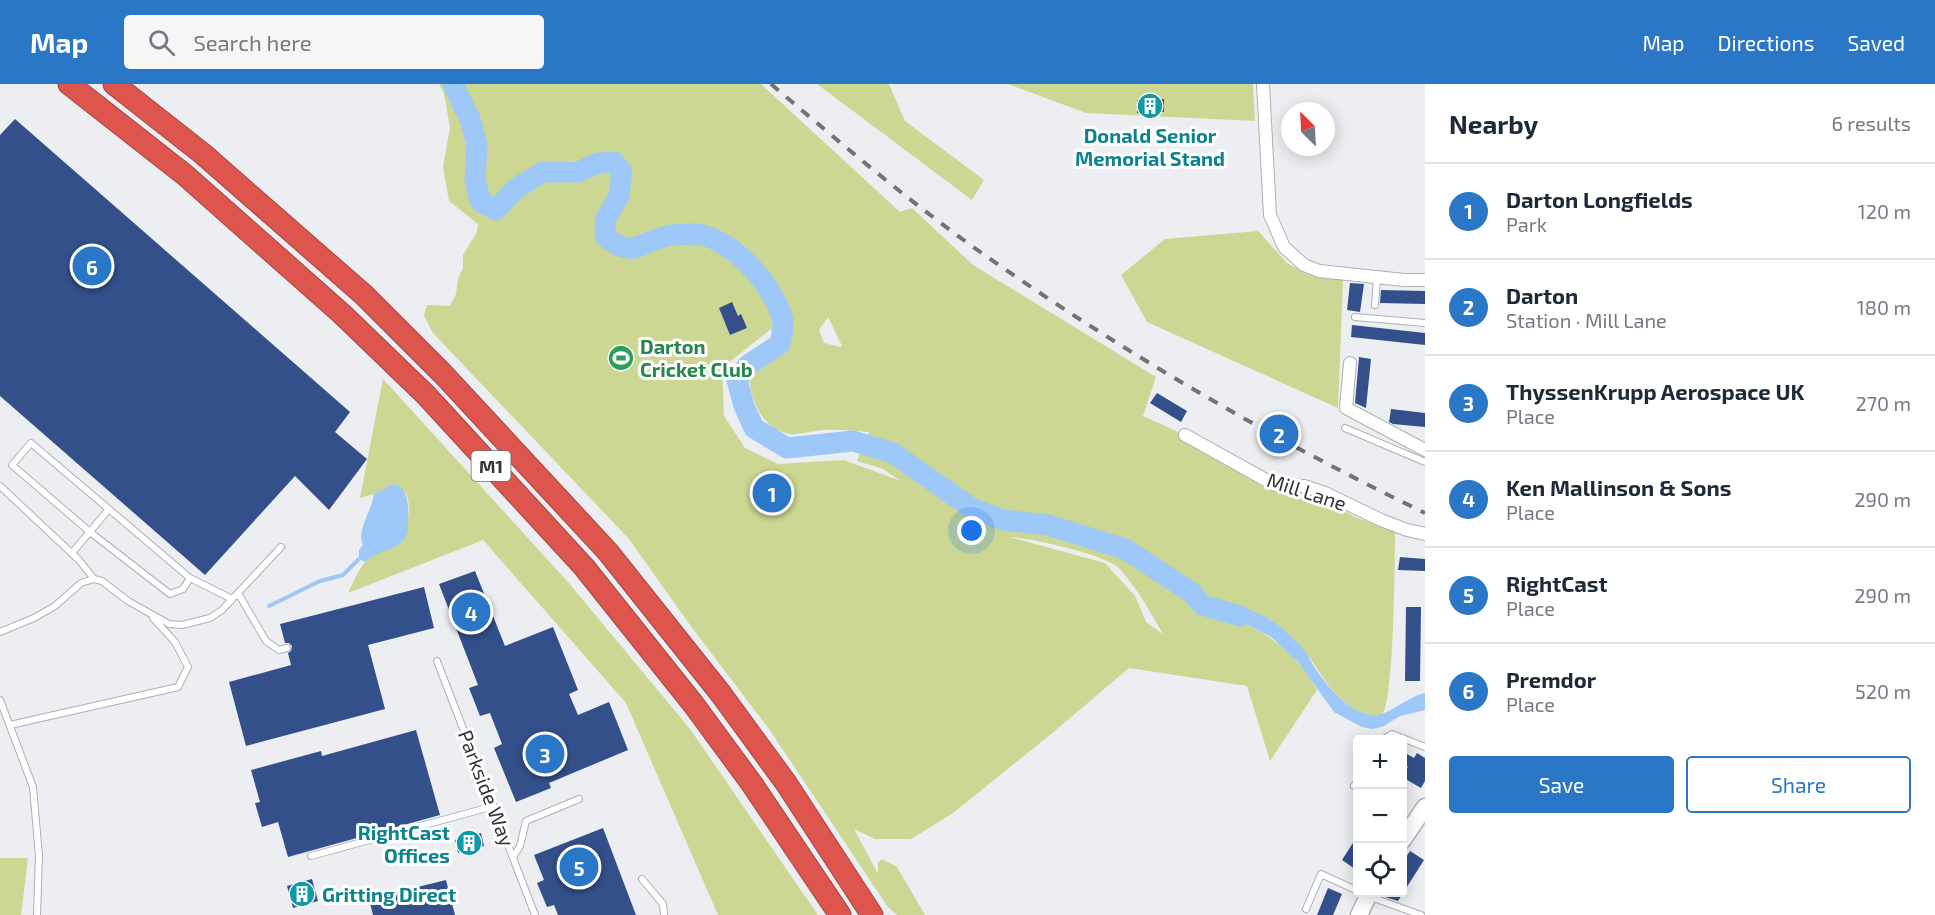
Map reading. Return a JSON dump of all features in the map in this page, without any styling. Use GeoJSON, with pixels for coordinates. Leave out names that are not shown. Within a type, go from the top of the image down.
{"type":"FeatureCollection","features":[{"type":"Feature","properties":{"kind":"highway","name":"M1"},"geometry":{"type":"LineString","coordinates":[[69,84],[194,182],[342,314],[426,395],[592,576],[694,705],[752,784],[840,915]]}},
{"type":"Feature","properties":{"kind":"highway","name":"M1"},"geometry":{"type":"LineString","coordinates":[[114,84],[203,154],[364,296],[443,374],[609,552],[721,694],[786,783],[872,915]]}},
{"type":"Feature","properties":{"kind":"main road"},"geometry":{"type":"LineString","coordinates":[[1407,835],[1423,815]]}},
{"type":"Feature","properties":{"kind":"main road"},"geometry":{"type":"LineString","coordinates":[[1359,915],[1363,897]]}},
{"type":"Feature","properties":{"kind":"street"},"geometry":{"type":"LineString","coordinates":[[1263,84],[1270,215],[1284,247],[1304,265],[1319,271],[1377,278],[1425,280]]}},
{"type":"Feature","properties":{"kind":"street"},"geometry":{"type":"LineString","coordinates":[[1350,363],[1346,408],[1425,450]]}},
{"type":"Feature","properties":{"kind":"street","name":"Mill Lane"},"geometry":{"type":"LineString","coordinates":[[1191,436],[1275,485],[1304,486],[1325,493],[1381,520],[1425,534]]}},
{"type":"Feature","properties":{"kind":"lane"},"geometry":{"type":"LineString","coordinates":[[1375,306],[1377,278]]}},
{"type":"Feature","properties":{"kind":"lane"},"geometry":{"type":"LineString","coordinates":[[1355,317],[1425,323]]}},
{"type":"Feature","properties":{"kind":"lane"},"geometry":{"type":"LineString","coordinates":[[1346,428],[1425,462]]}},
{"type":"Feature","properties":{"kind":"lane"},"geometry":{"type":"LineString","coordinates":[[190,578],[183,589],[170,594],[90,532],[12,465],[31,443],[190,578],[232,599]]}},
{"type":"Feature","properties":{"kind":"lane"},"geometry":{"type":"LineString","coordinates":[[0,486],[72,553],[86,567],[93,579]]}},
{"type":"Feature","properties":{"kind":"lane"},"geometry":{"type":"LineString","coordinates":[[72,553],[109,509]]}},
{"type":"Feature","properties":{"kind":"lane"},"geometry":{"type":"LineString","coordinates":[[0,633],[55,606],[81,583],[93,579],[102,581],[128,601],[169,624],[182,625],[210,618],[222,610],[281,547]]}},
{"type":"Feature","properties":{"kind":"lane"},"geometry":{"type":"LineString","coordinates":[[238,593],[266,641],[279,650],[286,648]]}},
{"type":"Feature","properties":{"kind":"lane"},"geometry":{"type":"LineString","coordinates":[[10,725],[178,687],[188,667],[175,642],[151,615]]}},
{"type":"Feature","properties":{"kind":"lane","name":"Parkside Way"},"geometry":{"type":"LineString","coordinates":[[437,661],[535,915]]}},
{"type":"Feature","properties":{"kind":"lane"},"geometry":{"type":"LineString","coordinates":[[0,700],[29,774],[35,797],[39,856],[37,915]]}},
{"type":"Feature","properties":{"kind":"lane"},"geometry":{"type":"LineString","coordinates":[[1407,740],[1425,747]]}},
{"type":"Feature","properties":{"kind":"lane"},"geometry":{"type":"LineString","coordinates":[[514,856],[520,846],[526,821],[579,799]]}},
{"type":"Feature","properties":{"kind":"lane"},"geometry":{"type":"LineString","coordinates":[[311,856],[494,806]]}},
{"type":"Feature","properties":{"kind":"lane"},"geometry":{"type":"LineString","coordinates":[[1306,909],[1320,874],[1353,888]]}},
{"type":"Feature","properties":{"kind":"lane"},"geometry":{"type":"LineString","coordinates":[[642,879],[663,904],[664,915]]}},
{"type":"Feature","properties":{"kind":"lane"},"geometry":{"type":"LineString","coordinates":[[1374,897],[1421,915]]}},
{"type":"Feature","properties":{"kind":"green space"},"geometry":{"type":"Polygon","coordinates":[[[439,84],[761,84],[900,212],[912,208],[973,265],[1156,377],[1143,416],[1185,435],[1275,485],[1313,492],[1355,517],[1395,532],[1391,659],[1386,705],[1382,714],[1368,715],[1345,702],[1328,684],[1302,647],[1271,620],[1252,615],[1213,611],[1244,623],[1273,640],[1298,662],[1317,690],[1270,761],[1247,686],[1129,668],[953,813],[911,839],[875,839],[854,829],[878,874],[878,863],[882,859],[897,867],[925,915],[897,915],[888,907],[769,729],[690,625],[629,539],[433,333],[424,316],[427,305],[450,306],[463,268],[463,255],[477,232],[478,224],[449,201],[443,167],[450,128],[444,93],[439,84]],[[595,160],[540,163],[498,192],[501,213],[522,192],[551,178],[566,180],[594,168],[604,167],[595,160]],[[828,317],[819,330],[824,343],[842,346],[828,317]],[[771,329],[722,368],[724,416],[745,448],[778,464],[844,460],[901,481],[883,469],[857,461],[869,432],[818,430],[790,434],[780,431],[765,420],[755,404],[749,377],[761,366],[780,355],[771,329]],[[1010,537],[1105,563],[1135,596],[1146,622],[1163,634],[1135,588],[1116,566],[1081,552],[1048,543],[1010,537]]]}},
{"type":"Feature","properties":{"kind":"green space"},"geometry":{"type":"Polygon","coordinates":[[[817,84],[889,84],[905,121],[984,180],[972,200],[817,84]]]}},
{"type":"Feature","properties":{"kind":"green space"},"geometry":{"type":"Polygon","coordinates":[[[1008,84],[1253,84],[1255,121],[1086,113],[1008,84]]]}},
{"type":"Feature","properties":{"kind":"green space"},"geometry":{"type":"Polygon","coordinates":[[[1258,231],[1287,263],[1306,274],[1343,280],[1338,408],[1147,322],[1121,275],[1165,239],[1258,231]]]}},
{"type":"Feature","properties":{"kind":"green space"},"geometry":{"type":"Polygon","coordinates":[[[383,379],[568,582],[690,729],[818,915],[718,915],[626,703],[483,540],[348,593],[368,558],[403,541],[408,517],[408,500],[401,487],[393,484],[360,498],[383,379]]]}},
{"type":"Feature","properties":{"kind":"green space"},"geometry":{"type":"Polygon","coordinates":[[[0,858],[28,858],[21,915],[0,915],[0,858]]]}},
{"type":"Feature","properties":{"kind":"water"},"geometry":{"type":"Polygon","coordinates":[[[393,484],[402,488],[406,494],[407,533],[399,544],[365,562],[359,559],[359,550],[363,545],[361,533],[374,494],[393,484]]]}},
{"type":"Feature","properties":{"kind":"water"},"geometry":{"type":"Polygon","coordinates":[[[1212,602],[1249,610],[1278,625],[1304,649],[1330,688],[1354,708],[1377,715],[1425,693],[1425,710],[1400,716],[1384,726],[1373,729],[1362,727],[1334,712],[1298,662],[1271,637],[1231,616],[1212,611],[1212,602]]]}},
{"type":"Feature","properties":{"kind":"building","name":"Donald Senior Memorial Stand"},"geometry":{"type":"Polygon","coordinates":[[[1164,99],[1164,112],[1137,113],[1137,100],[1164,99]]]}},
{"type":"Feature","properties":{"kind":"building"},"geometry":{"type":"Polygon","coordinates":[[[15,119],[350,412],[335,432],[367,459],[329,510],[295,476],[205,575],[0,396],[0,135],[15,119]]]}},
{"type":"Feature","properties":{"kind":"building"},"geometry":{"type":"Polygon","coordinates":[[[1350,283],[1364,284],[1360,312],[1347,310],[1350,283]]]}},
{"type":"Feature","properties":{"kind":"building"},"geometry":{"type":"Polygon","coordinates":[[[1381,290],[1425,291],[1425,304],[1380,303],[1381,290]]]}},
{"type":"Feature","properties":{"kind":"building"},"geometry":{"type":"Polygon","coordinates":[[[732,302],[747,328],[730,335],[719,308],[732,302]]]}},
{"type":"Feature","properties":{"kind":"building"},"geometry":{"type":"Polygon","coordinates":[[[1352,325],[1425,333],[1425,345],[1351,337],[1352,325]]]}},
{"type":"Feature","properties":{"kind":"building"},"geometry":{"type":"Polygon","coordinates":[[[1359,357],[1371,359],[1366,408],[1355,403],[1359,357]]]}},
{"type":"Feature","properties":{"kind":"building"},"geometry":{"type":"Polygon","coordinates":[[[1157,393],[1187,411],[1181,422],[1150,403],[1157,393]]]}},
{"type":"Feature","properties":{"kind":"building"},"geometry":{"type":"Polygon","coordinates":[[[1391,409],[1425,413],[1425,427],[1389,422],[1391,409]]]}},
{"type":"Feature","properties":{"kind":"building"},"geometry":{"type":"Polygon","coordinates":[[[1400,557],[1425,559],[1425,571],[1398,570],[1400,557]]]}},
{"type":"Feature","properties":{"kind":"building"},"geometry":{"type":"Polygon","coordinates":[[[475,571],[505,646],[553,627],[578,690],[569,694],[578,715],[609,702],[628,750],[549,783],[551,788],[516,802],[494,748],[502,744],[490,713],[480,716],[469,688],[478,685],[439,584],[475,571]]]}},
{"type":"Feature","properties":{"kind":"building"},"geometry":{"type":"Polygon","coordinates":[[[424,587],[434,628],[368,645],[385,709],[246,746],[229,682],[291,665],[288,653],[292,646],[285,643],[280,624],[424,587]]]}},
{"type":"Feature","properties":{"kind":"building"},"geometry":{"type":"Polygon","coordinates":[[[1406,607],[1421,607],[1420,681],[1405,681],[1406,607]]]}},
{"type":"Feature","properties":{"kind":"building"},"geometry":{"type":"Polygon","coordinates":[[[416,730],[440,815],[288,857],[278,822],[262,827],[255,803],[260,802],[251,770],[321,751],[322,756],[416,730]]]}},
{"type":"Feature","properties":{"kind":"building"},"geometry":{"type":"Polygon","coordinates":[[[1417,753],[1425,758],[1425,781],[1421,788],[1407,780],[1407,754],[1414,758],[1417,753]]]}},
{"type":"Feature","properties":{"kind":"building"},"geometry":{"type":"Polygon","coordinates":[[[603,828],[636,915],[558,915],[554,905],[547,907],[537,883],[544,880],[534,855],[603,828]]]}},
{"type":"Feature","properties":{"kind":"building","name":"RightCast Offices"},"geometry":{"type":"Polygon","coordinates":[[[481,833],[484,846],[458,853],[455,840],[481,833]]]}},
{"type":"Feature","properties":{"kind":"building"},"geometry":{"type":"Polygon","coordinates":[[[1353,843],[1353,868],[1342,860],[1353,843]]]}},
{"type":"Feature","properties":{"kind":"building"},"geometry":{"type":"Polygon","coordinates":[[[1410,851],[1424,860],[1407,887],[1407,856],[1410,851]]]}},
{"type":"Feature","properties":{"kind":"building","name":"Gritting Direct"},"geometry":{"type":"Polygon","coordinates":[[[312,879],[318,901],[293,908],[287,886],[312,879]]]}},
{"type":"Feature","properties":{"kind":"building"},"geometry":{"type":"Polygon","coordinates":[[[446,880],[455,915],[373,915],[369,899],[446,880]]]}},
{"type":"Feature","properties":{"kind":"building"},"geometry":{"type":"Polygon","coordinates":[[[1328,888],[1342,894],[1333,915],[1317,915],[1328,888]]]}},
{"type":"Feature","properties":{"kind":"building"},"geometry":{"type":"Polygon","coordinates":[[[1385,897],[1401,897],[1398,901],[1385,897]]]}},
{"type":"Feature","properties":{"kind":"waterway"},"geometry":{"type":"LineString","coordinates":[[453,84],[470,119],[477,144],[475,179],[480,201],[496,210],[515,189],[543,172],[578,172],[598,163],[614,162],[622,172],[619,196],[606,218],[605,236],[623,247],[630,248],[678,234],[709,237],[737,254],[762,279],[779,308],[783,330],[780,344],[748,365],[737,380],[744,406],[754,428],[787,448],[853,441],[893,453],[973,509],[1003,520],[1048,525],[1125,549],[1191,592],[1202,605],[1240,616]]}},
{"type":"Feature","properties":{"kind":"waterway"},"geometry":{"type":"LineString","coordinates":[[269,606],[320,581],[343,575],[359,559]]}},
{"type":"Feature","properties":{"kind":"railway"},"geometry":{"type":"LineString","coordinates":[[771,84],[923,210],[1084,322],[1252,423],[1425,513]]}},
{"type":"Feature","properties":{"kind":"place","name":"Donald Senior Memorial Stand"},"geometry":{"type":"Point","coordinates":[1150,106]}},
{"type":"Feature","properties":{"kind":"place","name":"Premdor"},"geometry":{"type":"Point","coordinates":[92,266]}},
{"type":"Feature","properties":{"kind":"place","name":"Darton Cricket Club"},"geometry":{"type":"Point","coordinates":[621,358]}},
{"type":"Feature","properties":{"kind":"place","name":"Darton"},"geometry":{"type":"Point","coordinates":[1279,434]}},
{"type":"Feature","properties":{"kind":"place","name":"Darton Longfields"},"geometry":{"type":"Point","coordinates":[772,493]}},
{"type":"Feature","properties":{"kind":"place","name":"Ken Mallinson & Sons"},"geometry":{"type":"Point","coordinates":[471,612]}},
{"type":"Feature","properties":{"kind":"place","name":"ThyssenKrupp Aerospace UK"},"geometry":{"type":"Point","coordinates":[545,754]}},
{"type":"Feature","properties":{"kind":"place","name":"RightCast Offices"},"geometry":{"type":"Point","coordinates":[469,843]}},
{"type":"Feature","properties":{"kind":"place","name":"RightCast"},"geometry":{"type":"Point","coordinates":[579,867]}},
{"type":"Feature","properties":{"kind":"place","name":"Gritting Direct"},"geometry":{"type":"Point","coordinates":[302,894]}}]}
